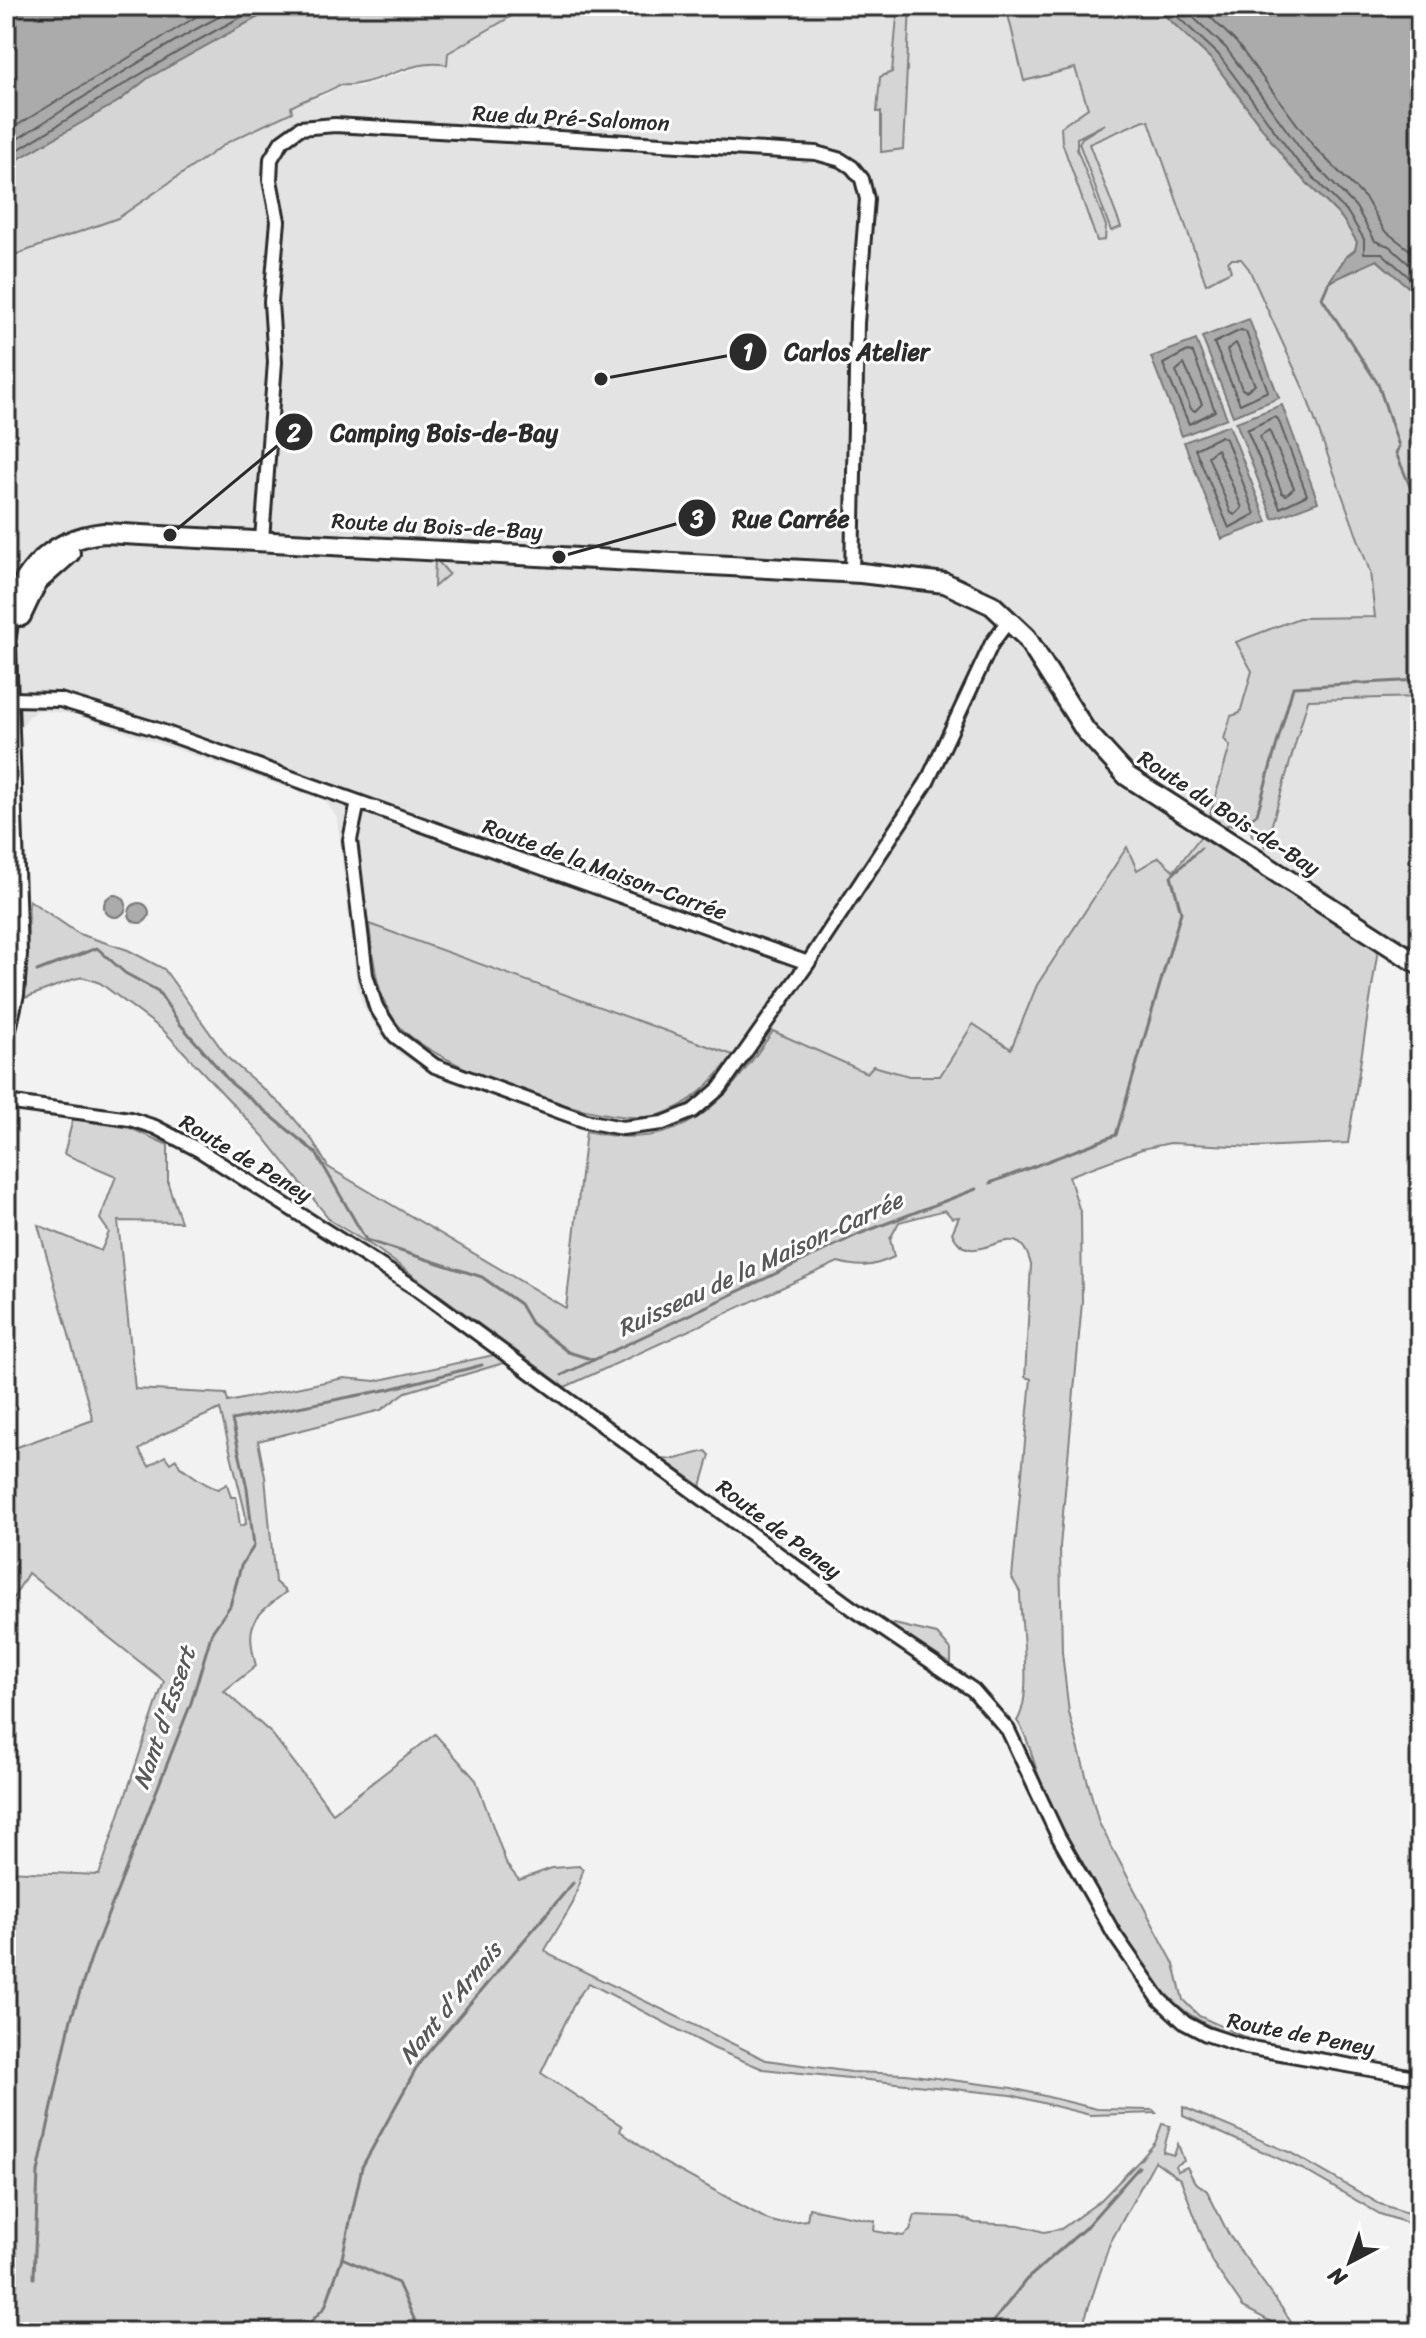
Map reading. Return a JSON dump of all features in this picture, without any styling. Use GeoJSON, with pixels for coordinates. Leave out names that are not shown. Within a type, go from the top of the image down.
{"type":"FeatureCollection","features":[{"type":"Feature","properties":{"kind":"main road","name":"Route du Bois-de-Bay"},"geometry":{"type":"LineString","coordinates":[[6,636],[16,593],[44,556],[80,537],[104,533],[852,573],[945,583],[976,596],[1010,619],[1035,648],[1098,748],[1127,776],[1420,965]]}},
{"type":"Feature","properties":{"kind":"main road","name":"Route du Bois-de-Bay"},"geometry":{"type":"LineString","coordinates":[[6,1029],[14,994],[17,954],[7,654],[25,604],[43,575],[73,551],[121,535]]}},
{"type":"Feature","properties":{"kind":"street","name":"Rue du Pré-Salomon"},"geometry":{"type":"LineString","coordinates":[[262,540],[275,362],[271,302],[278,221],[269,170],[271,159],[282,141],[300,128],[335,125],[689,144],[827,154],[848,164],[862,179],[867,199],[857,323],[852,573]]}},
{"type":"Feature","properties":{"kind":"street"},"geometry":{"type":"LineString","coordinates":[[358,802],[350,840],[363,954],[371,995],[388,1027],[403,1044],[435,1066],[586,1121],[622,1128],[642,1128],[673,1121],[693,1111],[729,1076],[808,963],[927,782],[992,643],[1010,619]]}},
{"type":"Feature","properties":{"kind":"street","name":"Route de la Maison-Carrée"},"geometry":{"type":"LineString","coordinates":[[9,699],[49,698],[74,703],[808,963]]}},
{"type":"Feature","properties":{"kind":"street","name":"Route de Peney"},"geometry":{"type":"LineString","coordinates":[[6,1102],[130,1119],[199,1150],[430,1298],[852,1608],[973,1690],[1008,1730],[1072,1863],[1114,1934],[1160,2000],[1185,2023],[1215,2038],[1246,2047],[1420,2078]]}},
{"type":"Feature","properties":{"kind":"shaded area"},"geometry":{"type":"Polygon","coordinates":[[[278,6],[529,6],[448,53],[447,65],[420,65],[366,82],[339,85],[291,107],[292,112],[228,142],[118,218],[6,258],[6,166],[119,101],[148,78],[278,6]]]}},
{"type":"Feature","properties":{"kind":"shaded area"},"geometry":{"type":"Polygon","coordinates":[[[529,6],[1006,6],[1024,81],[1075,68],[1088,108],[1061,127],[1062,142],[1097,241],[1072,146],[1084,126],[1145,110],[1231,259],[1241,259],[1249,269],[1304,390],[1375,591],[1375,617],[1300,618],[1241,648],[1252,671],[1240,713],[1231,716],[1230,746],[1209,818],[1264,852],[1308,700],[1420,697],[1420,977],[1201,837],[1174,872],[1159,857],[1137,870],[1127,848],[1037,985],[1011,1049],[940,1076],[909,1076],[873,1066],[867,1073],[742,1075],[716,1105],[687,1126],[640,1138],[605,1135],[441,1079],[401,1055],[380,1034],[363,1006],[357,986],[337,818],[325,801],[76,715],[39,710],[29,716],[21,728],[6,727],[6,590],[13,575],[12,555],[6,551],[6,258],[118,218],[228,142],[292,112],[291,107],[298,103],[328,94],[339,85],[361,87],[434,62],[447,65],[447,53],[529,6]]]}},
{"type":"Feature","properties":{"kind":"shaded area"},"geometry":{"type":"Polygon","coordinates":[[[898,6],[910,6],[903,149],[881,152],[881,112],[877,112],[880,77],[892,72],[898,6]]]}},
{"type":"Feature","properties":{"kind":"shaded area"},"geometry":{"type":"Polygon","coordinates":[[[1006,6],[1155,6],[1212,60],[1290,166],[1342,218],[1357,242],[1355,250],[1346,257],[1329,282],[1377,260],[1420,297],[1420,697],[1308,700],[1265,848],[1264,843],[1252,836],[1250,824],[1227,825],[1228,830],[1209,818],[1230,746],[1224,739],[1231,716],[1240,713],[1252,671],[1236,642],[1299,618],[1375,617],[1370,572],[1304,390],[1249,269],[1241,259],[1231,259],[1228,262],[1231,271],[1206,284],[1149,121],[1144,120],[1089,144],[1121,227],[1111,231],[1079,143],[1105,124],[1077,138],[1077,149],[1106,226],[1105,240],[1097,241],[1062,142],[1061,127],[1088,108],[1075,68],[1024,81],[1006,6]]]}},
{"type":"Feature","properties":{"kind":"shaded area"},"geometry":{"type":"Polygon","coordinates":[[[435,558],[449,574],[434,587],[435,558]]]}},
{"type":"Feature","properties":{"kind":"shaded area"},"geometry":{"type":"Polygon","coordinates":[[[1200,837],[1378,949],[1348,1143],[1254,1147],[1170,1143],[1142,1149],[1069,1176],[1081,1215],[1082,1302],[1060,1547],[1062,1652],[1069,1713],[1099,1823],[1174,1964],[1183,2000],[1199,2016],[1249,2039],[1216,2029],[1186,2012],[1152,1978],[1117,1927],[1068,1839],[1043,1788],[1017,1721],[1025,1694],[1025,1659],[1020,1592],[1012,1578],[1031,1379],[1025,1377],[1031,1265],[1024,1249],[1016,1242],[1006,1241],[972,1249],[961,1245],[952,1233],[959,1217],[952,1218],[945,1210],[899,1222],[890,1239],[894,1257],[866,1266],[838,1262],[565,1387],[377,1249],[331,1221],[263,1136],[164,1031],[100,983],[83,977],[25,998],[29,900],[79,934],[128,950],[164,969],[228,1058],[286,1109],[313,1141],[328,1167],[566,1308],[586,1131],[650,1136],[675,1129],[697,1118],[736,1082],[773,1031],[867,1073],[873,1066],[909,1076],[940,1076],[973,1024],[1011,1049],[1037,985],[1127,847],[1137,870],[1159,857],[1174,871],[1200,837]]]}},
{"type":"Feature","properties":{"kind":"shaded area"},"geometry":{"type":"Polygon","coordinates":[[[369,924],[733,1055],[701,1091],[682,1105],[659,1115],[634,1117],[600,1113],[520,1091],[443,1057],[414,1039],[396,1022],[379,987],[369,924]]]}},
{"type":"Feature","properties":{"kind":"shaded area"},"geometry":{"type":"Polygon","coordinates":[[[73,1119],[130,1128],[168,1145],[168,1184],[181,1222],[118,1221],[135,1389],[226,1394],[228,1402],[344,1378],[375,1381],[498,1354],[507,1362],[406,1392],[381,1410],[258,1441],[265,1477],[275,1582],[286,1592],[265,1608],[254,1623],[251,1640],[256,1666],[224,1691],[272,1734],[333,1813],[435,1734],[476,1780],[507,1865],[519,1880],[552,1868],[579,1866],[583,1870],[573,1903],[545,1950],[550,1955],[766,2060],[1012,2088],[1097,2109],[1153,2110],[1156,2113],[1090,2115],[1011,2095],[763,2069],[715,2049],[589,1983],[577,1998],[541,2073],[622,2126],[620,2131],[661,2161],[768,2220],[779,2223],[807,2220],[809,2208],[875,2221],[874,2231],[903,2236],[910,2231],[915,2215],[960,2217],[975,2223],[1019,2225],[1044,2232],[1061,2229],[1100,2201],[1141,2159],[1155,2143],[1162,2124],[1170,2126],[1163,2152],[1174,2155],[1178,2144],[1184,2161],[1175,2166],[1178,2171],[1187,2167],[1194,2181],[1207,2191],[1229,2235],[1299,2332],[1290,2332],[1243,2307],[1212,2262],[1181,2180],[1155,2161],[1110,2243],[1085,2318],[1074,2332],[6,2332],[6,1871],[99,1875],[164,1681],[28,1573],[6,1610],[6,1451],[93,1420],[38,1225],[101,1251],[109,1232],[100,1219],[116,1176],[64,1154],[73,1119]],[[220,1409],[161,1435],[139,1450],[149,1466],[165,1456],[170,1463],[176,1459],[180,1467],[212,1487],[218,1489],[227,1484],[231,1497],[236,1497],[240,1526],[246,1524],[220,1409]]]}},
{"type":"Feature","properties":{"kind":"shaded area"},"geometry":{"type":"Polygon","coordinates":[[[706,1451],[710,1455],[701,1486],[661,1458],[675,1459],[706,1451]]]}},
{"type":"Feature","properties":{"kind":"shaded area"},"geometry":{"type":"Polygon","coordinates":[[[892,1626],[937,1634],[951,1650],[951,1664],[892,1626]]]}},
{"type":"Feature","properties":{"kind":"shaded area"},"geometry":{"type":"Polygon","coordinates":[[[1183,2107],[1291,2153],[1380,2204],[1420,2217],[1420,2227],[1380,2214],[1302,2169],[1183,2116],[1183,2107]]]}},
{"type":"Feature","properties":{"kind":"water"},"geometry":{"type":"Polygon","coordinates":[[[6,6],[278,6],[148,78],[119,101],[6,166],[6,6]]]}},
{"type":"Feature","properties":{"kind":"water"},"geometry":{"type":"Polygon","coordinates":[[[1155,6],[1420,6],[1420,297],[1377,260],[1329,282],[1346,257],[1355,250],[1357,242],[1342,218],[1290,166],[1212,60],[1155,6]]]}},
{"type":"Feature","properties":{"kind":"water"},"geometry":{"type":"Polygon","coordinates":[[[1249,319],[1279,398],[1233,416],[1202,337],[1249,319]]]}},
{"type":"Feature","properties":{"kind":"water"},"geometry":{"type":"Polygon","coordinates":[[[1196,340],[1227,418],[1182,436],[1151,357],[1196,340]]]}},
{"type":"Feature","properties":{"kind":"water"},"geometry":{"type":"Polygon","coordinates":[[[1282,405],[1318,502],[1273,519],[1236,422],[1282,405]]]}},
{"type":"Feature","properties":{"kind":"water"},"geometry":{"type":"Polygon","coordinates":[[[1229,425],[1267,522],[1222,539],[1184,442],[1229,425]]]}},
{"type":"Feature","properties":{"kind":"water"},"geometry":{"type":"Polygon","coordinates":[[[115,895],[123,898],[126,906],[123,914],[115,917],[107,914],[104,906],[107,898],[115,895]]]}},
{"type":"Feature","properties":{"kind":"water"},"geometry":{"type":"Polygon","coordinates":[[[139,903],[146,906],[149,913],[146,920],[139,923],[132,920],[129,913],[132,906],[139,903]]]}},
{"type":"Feature","properties":{"kind":"waterway","name":"Ruisseau de la Maison-Carrée"},"geometry":{"type":"LineString","coordinates":[[1329,282],[1322,298],[1378,384],[1399,446],[1396,453],[1420,510]]}},
{"type":"Feature","properties":{"kind":"waterway","name":"Ruisseau de la Maison-Carrée"},"geometry":{"type":"LineString","coordinates":[[1247,830],[1246,822],[1257,814],[1293,687],[1420,680]]}},
{"type":"Feature","properties":{"kind":"waterway","name":"Ruisseau de la Maison-Carrée"},"geometry":{"type":"LineString","coordinates":[[990,1183],[1116,1135],[1181,912],[1171,876],[1201,848]]}},
{"type":"Feature","properties":{"kind":"waterway"},"geometry":{"type":"LineString","coordinates":[[37,971],[97,948],[125,973],[158,991],[180,1024],[231,1083],[316,1153],[366,1240],[482,1277],[520,1304],[531,1323],[568,1352],[594,1360]]}},
{"type":"Feature","properties":{"kind":"waterway","name":"Ruisseau de la Maison-Carrée"},"geometry":{"type":"LineString","coordinates":[[562,1375],[859,1234],[976,1189]]}},
{"type":"Feature","properties":{"kind":"waterway","name":"Nant d'Essert"},"geometry":{"type":"LineString","coordinates":[[34,2278],[38,2172],[71,2019],[91,1958],[191,1703],[212,1632],[230,1606],[241,1566],[254,1546],[247,1488],[232,1420],[390,1389],[482,1365]]}},
{"type":"Feature","properties":{"kind":"waterway","name":"Nant d'Arnais"},"geometry":{"type":"LineString","coordinates":[[301,2332],[325,2307],[342,2258],[362,2167],[420,2062],[573,1883]]}},
{"type":"Feature","properties":{"kind":"waterway"},"geometry":{"type":"LineString","coordinates":[[985,2332],[1026,2280],[1085,2228],[1139,2167]]}},
{"type":"Feature","properties":{"kind":"waterway"},"geometry":{"type":"LineString","coordinates":[[342,2258],[398,2283],[420,2332]]}},
{"type":"Feature","properties":{"kind":"place","name":"Carlos Atelier"},"geometry":{"type":"Point","coordinates":[601,379]}},
{"type":"Feature","properties":{"kind":"place","name":"Camping Bois-de-Bay"},"geometry":{"type":"Point","coordinates":[170,535]}},
{"type":"Feature","properties":{"kind":"place","name":"Rue Carrée"},"geometry":{"type":"Point","coordinates":[559,557]}}]}
